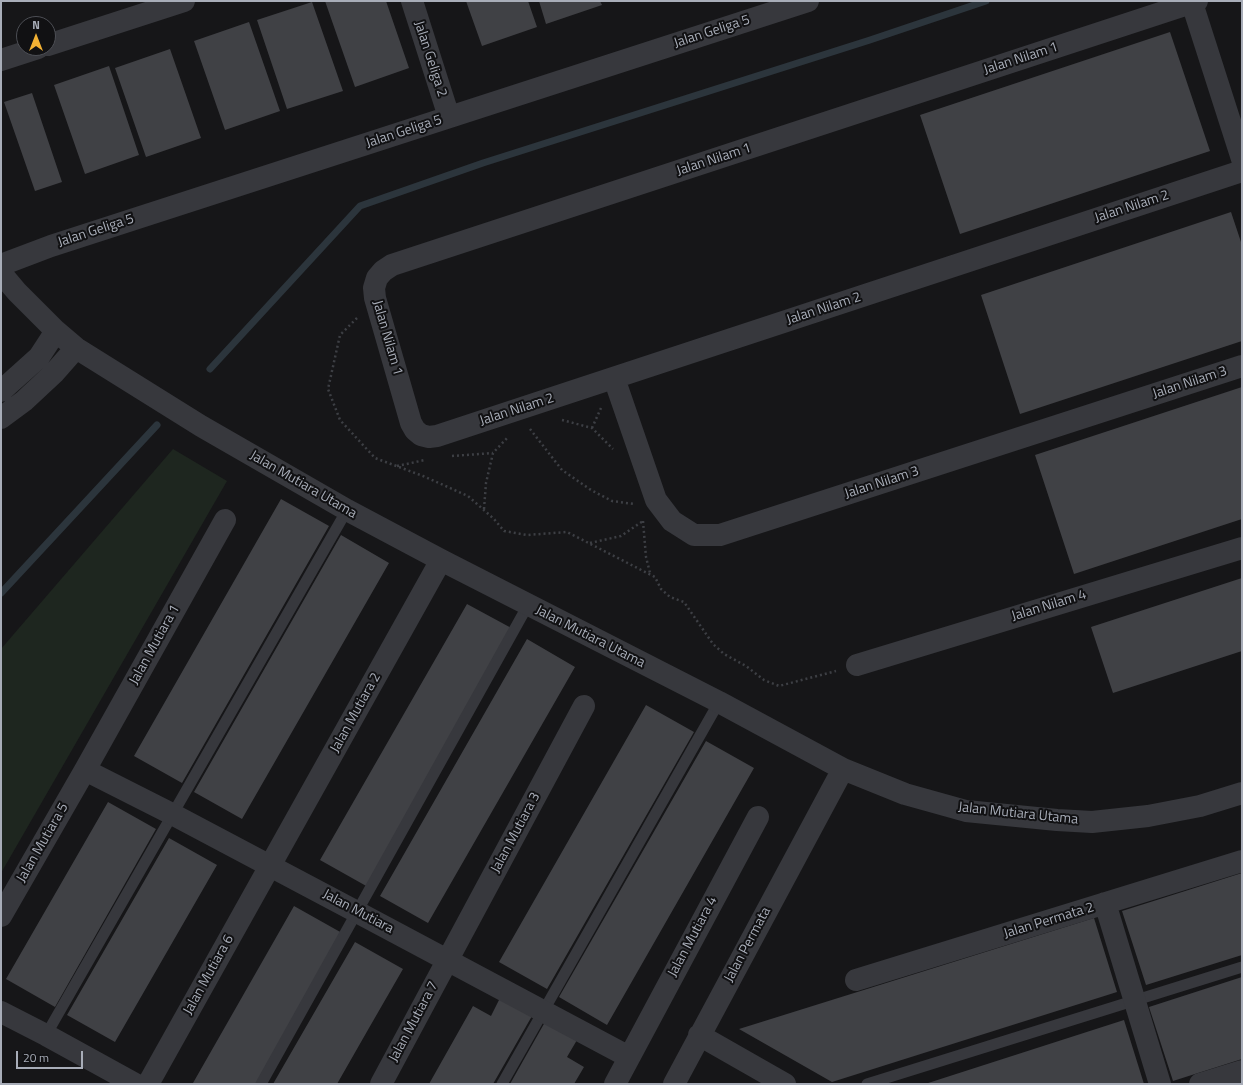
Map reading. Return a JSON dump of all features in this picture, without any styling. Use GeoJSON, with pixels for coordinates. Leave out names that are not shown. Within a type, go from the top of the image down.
{"type":"FeatureCollection","features":[{"type":"Feature","properties":{"kind":"street"},"geometry":{"type":"LineString","coordinates":[[56,42],[184,1]]}},
{"type":"Feature","properties":{"kind":"street","name":"Jalan Geliga 2"},"geometry":{"type":"LineString","coordinates":[[412,1],[449,117]]}},
{"type":"Feature","properties":{"kind":"street","name":"Jalan Geliga 5"},"geometry":{"type":"LineString","coordinates":[[1,265],[58,244],[808,1]]}},
{"type":"Feature","properties":{"kind":"street"},"geometry":{"type":"LineString","coordinates":[[1194,2],[1242,159]]}},
{"type":"Feature","properties":{"kind":"street","name":"Jalan Nilam 1"},"geometry":{"type":"LineString","coordinates":[[411,423],[375,298],[374,288],[377,278],[383,270],[392,265],[1194,2]]}},
{"type":"Feature","properties":{"kind":"street"},"geometry":{"type":"LineString","coordinates":[[1,60],[16,55]]}},
{"type":"Feature","properties":{"kind":"street","name":"Jalan Nilam 2"},"geometry":{"type":"LineString","coordinates":[[411,423],[415,430],[421,435],[429,437],[437,436],[1242,171]]}},
{"type":"Feature","properties":{"kind":"street","name":"Jalan Mutiara Utama"},"geometry":{"type":"LineString","coordinates":[[1,273],[17,292],[56,331],[76,348],[201,426],[347,510],[528,606],[719,702],[843,769],[905,794],[966,812],[1057,820],[1092,822],[1148,816],[1200,806],[1242,793]]}},
{"type":"Feature","properties":{"kind":"street"},"geometry":{"type":"LineString","coordinates":[[1,391],[38,357],[56,331]]}},
{"type":"Feature","properties":{"kind":"street"},"geometry":{"type":"LineString","coordinates":[[1,418],[24,401],[54,373],[76,348]]}},
{"type":"Feature","properties":{"kind":"street","name":"Jalan Nilam 3"},"geometry":{"type":"LineString","coordinates":[[614,378],[648,502],[672,521],[694,535],[720,535],[1242,366]]}},
{"type":"Feature","properties":{"kind":"street","name":"Jalan Mutiara 1"},"geometry":{"type":"LineString","coordinates":[[85,770],[225,520]]}},
{"type":"Feature","properties":{"kind":"street","name":"Jalan Nilam 4"},"geometry":{"type":"LineString","coordinates":[[857,665],[1242,548]]}},
{"type":"Feature","properties":{"kind":"street","name":"Jalan Mutiara 2"},"geometry":{"type":"LineString","coordinates":[[270,866],[441,560]]}},
{"type":"Feature","properties":{"kind":"street","name":"Jalan Mutiara 3"},"geometry":{"type":"LineString","coordinates":[[447,960],[584,706]]}},
{"type":"Feature","properties":{"kind":"street","name":"Jalan Permata"},"geometry":{"type":"LineString","coordinates":[[679,1082],[699,1035],[843,769]]}},
{"type":"Feature","properties":{"kind":"street","name":"Jalan Mutiara"},"geometry":{"type":"LineString","coordinates":[[85,770],[172,814],[629,1057]]}},
{"type":"Feature","properties":{"kind":"street","name":"Jalan Mutiara 5"},"geometry":{"type":"LineString","coordinates":[[1,916],[85,770]]}},
{"type":"Feature","properties":{"kind":"street","name":"Jalan Mutiara 4"},"geometry":{"type":"LineString","coordinates":[[615,1084],[758,817]]}},
{"type":"Feature","properties":{"kind":"street","name":"Jalan Permata 2"},"geometry":{"type":"LineString","coordinates":[[856,980],[1242,861]]}},
{"type":"Feature","properties":{"kind":"street","name":"Jalan Mutiara 6"},"geometry":{"type":"LineString","coordinates":[[148,1084],[270,866]]}},
{"type":"Feature","properties":{"kind":"street"},"geometry":{"type":"LineString","coordinates":[[1105,903],[1160,1084]]}},
{"type":"Feature","properties":{"kind":"street","name":"Jalan Mutiara 7"},"geometry":{"type":"LineString","coordinates":[[381,1084],[447,960]]}},
{"type":"Feature","properties":{"kind":"street"},"geometry":{"type":"LineString","coordinates":[[1,1012],[135,1084]]}},
{"type":"Feature","properties":{"kind":"street"},"geometry":{"type":"LineString","coordinates":[[699,1035],[785,1084]]}},
{"type":"Feature","properties":{"kind":"street"},"geometry":{"type":"LineString","coordinates":[[1200,1084],[1242,1071]]}},
{"type":"Feature","properties":{"kind":"lane"},"geometry":{"type":"LineString","coordinates":[[46,1035],[347,510]]}},
{"type":"Feature","properties":{"kind":"lane"},"geometry":{"type":"LineString","coordinates":[[261,1084],[528,606]]}},
{"type":"Feature","properties":{"kind":"lane"},"geometry":{"type":"LineString","coordinates":[[502,1084],[719,702]]}},
{"type":"Feature","properties":{"kind":"lane"},"geometry":{"type":"LineString","coordinates":[[867,1084],[1242,967]]}},
{"type":"Feature","properties":{"kind":"path"},"geometry":{"type":"LineString","coordinates":[[375,298],[340,335],[328,389],[340,420],[375,458],[423,476],[468,496],[504,531],[527,535],[567,532],[650,574],[655,577],[661,589],[670,597],[684,602],[713,644],[724,654],[746,666],[764,680],[778,686],[857,665]]}},
{"type":"Feature","properties":{"kind":"path"},"geometry":{"type":"LineString","coordinates":[[519,409],[529,428],[562,470],[591,490],[612,501],[648,502],[643,521],[646,557],[650,574]]}},
{"type":"Feature","properties":{"kind":"path"},"geometry":{"type":"LineString","coordinates":[[557,420],[565,420],[592,428],[617,453]]}},
{"type":"Feature","properties":{"kind":"path"},"geometry":{"type":"LineString","coordinates":[[484,510],[486,482],[493,453],[509,436]]}},
{"type":"Feature","properties":{"kind":"path"},"geometry":{"type":"LineString","coordinates":[[590,543],[622,536],[643,521]]}},
{"type":"Feature","properties":{"kind":"shaded area"},"geometry":{"type":"Polygon","coordinates":[[[173,449],[227,481],[1,873],[1,649],[173,449]]]}},
{"type":"Feature","properties":{"kind":"building"},"geometry":{"type":"Polygon","coordinates":[[[325,1],[386,1],[409,68],[355,87],[325,1]]]}},
{"type":"Feature","properties":{"kind":"building"},"geometry":{"type":"Polygon","coordinates":[[[466,1],[528,1],[537,27],[482,46],[466,1]]]}},
{"type":"Feature","properties":{"kind":"building"},"geometry":{"type":"Polygon","coordinates":[[[539,1],[600,1],[602,5],[546,24],[539,1]]]}},
{"type":"Feature","properties":{"kind":"building"},"geometry":{"type":"Polygon","coordinates":[[[312,2],[343,91],[287,109],[257,20],[312,2]]]}},
{"type":"Feature","properties":{"kind":"building"},"geometry":{"type":"Polygon","coordinates":[[[249,22],[280,111],[225,130],[194,41],[249,22]]]}},
{"type":"Feature","properties":{"kind":"building"},"geometry":{"type":"Polygon","coordinates":[[[1170,32],[1210,151],[960,234],[920,115],[1170,32]]]}},
{"type":"Feature","properties":{"kind":"building"},"geometry":{"type":"Polygon","coordinates":[[[170,49],[201,138],[146,157],[115,68],[170,49]]]}},
{"type":"Feature","properties":{"kind":"building"},"geometry":{"type":"Polygon","coordinates":[[[109,66],[139,155],[85,174],[54,85],[109,66]]]}},
{"type":"Feature","properties":{"kind":"building"},"geometry":{"type":"Polygon","coordinates":[[[32,93],[62,182],[35,191],[4,102],[32,93]]]}},
{"type":"Feature","properties":{"kind":"building"},"geometry":{"type":"Polygon","coordinates":[[[1231,212],[1242,245],[1242,341],[1020,414],[981,295],[1231,212]]]}},
{"type":"Feature","properties":{"kind":"building"},"geometry":{"type":"Polygon","coordinates":[[[1242,387],[1242,519],[1074,574],[1035,455],[1242,387]]]}},
{"type":"Feature","properties":{"kind":"building"},"geometry":{"type":"Polygon","coordinates":[[[281,499],[329,526],[182,783],[134,756],[281,499]]]}},
{"type":"Feature","properties":{"kind":"building"},"geometry":{"type":"Polygon","coordinates":[[[341,535],[389,563],[242,819],[194,792],[341,535]]]}},
{"type":"Feature","properties":{"kind":"building"},"geometry":{"type":"Polygon","coordinates":[[[1242,578],[1242,651],[1113,693],[1091,627],[1242,578]]]}},
{"type":"Feature","properties":{"kind":"building"},"geometry":{"type":"Polygon","coordinates":[[[467,604],[515,630],[368,887],[320,860],[467,604]]]}},
{"type":"Feature","properties":{"kind":"building"},"geometry":{"type":"Polygon","coordinates":[[[527,639],[575,667],[428,923],[380,896],[527,639]]]}},
{"type":"Feature","properties":{"kind":"building"},"geometry":{"type":"Polygon","coordinates":[[[646,705],[694,732],[547,989],[499,962],[646,705]]]}},
{"type":"Feature","properties":{"kind":"building"},"geometry":{"type":"Polygon","coordinates":[[[706,741],[754,768],[607,1025],[559,997],[706,741]]]}},
{"type":"Feature","properties":{"kind":"building"},"geometry":{"type":"Polygon","coordinates":[[[108,802],[156,829],[55,1007],[6,979],[108,802]]]}},
{"type":"Feature","properties":{"kind":"building"},"geometry":{"type":"Polygon","coordinates":[[[169,838],[217,865],[115,1042],[67,1015],[169,838]]]}},
{"type":"Feature","properties":{"kind":"building"},"geometry":{"type":"Polygon","coordinates":[[[1242,873],[1242,955],[1146,985],[1122,911],[1242,873]]]}},
{"type":"Feature","properties":{"kind":"building"},"geometry":{"type":"Polygon","coordinates":[[[294,906],[342,933],[256,1084],[193,1083],[294,906]]]}},
{"type":"Feature","properties":{"kind":"building"},"geometry":{"type":"Polygon","coordinates":[[[1094,918],[1117,992],[832,1082],[739,1029],[1094,918]]]}},
{"type":"Feature","properties":{"kind":"building"},"geometry":{"type":"Polygon","coordinates":[[[355,942],[403,969],[337,1084],[273,1084],[355,942]]]}},
{"type":"Feature","properties":{"kind":"building"},"geometry":{"type":"Polygon","coordinates":[[[1242,977],[1242,1059],[1173,1081],[1149,1007],[1242,977]]]}},
{"type":"Feature","properties":{"kind":"building"},"geometry":{"type":"Polygon","coordinates":[[[500,998],[532,1016],[493,1084],[429,1084],[473,1006],[491,1016],[500,998]]]}},
{"type":"Feature","properties":{"kind":"building"},"geometry":{"type":"Polygon","coordinates":[[[1124,1020],[1144,1084],[925,1084],[1124,1020]]]}},
{"type":"Feature","properties":{"kind":"building"},"geometry":{"type":"Polygon","coordinates":[[[545,1022],[577,1040],[567,1057],[584,1067],[574,1084],[510,1084],[545,1022]]]}},
{"type":"Feature","properties":{"kind":"waterway"},"geometry":{"type":"LineString","coordinates":[[210,369],[360,206],[483,163],[870,40],[986,1]]}},
{"type":"Feature","properties":{"kind":"waterway"},"geometry":{"type":"LineString","coordinates":[[1,593],[157,425]]}}]}
